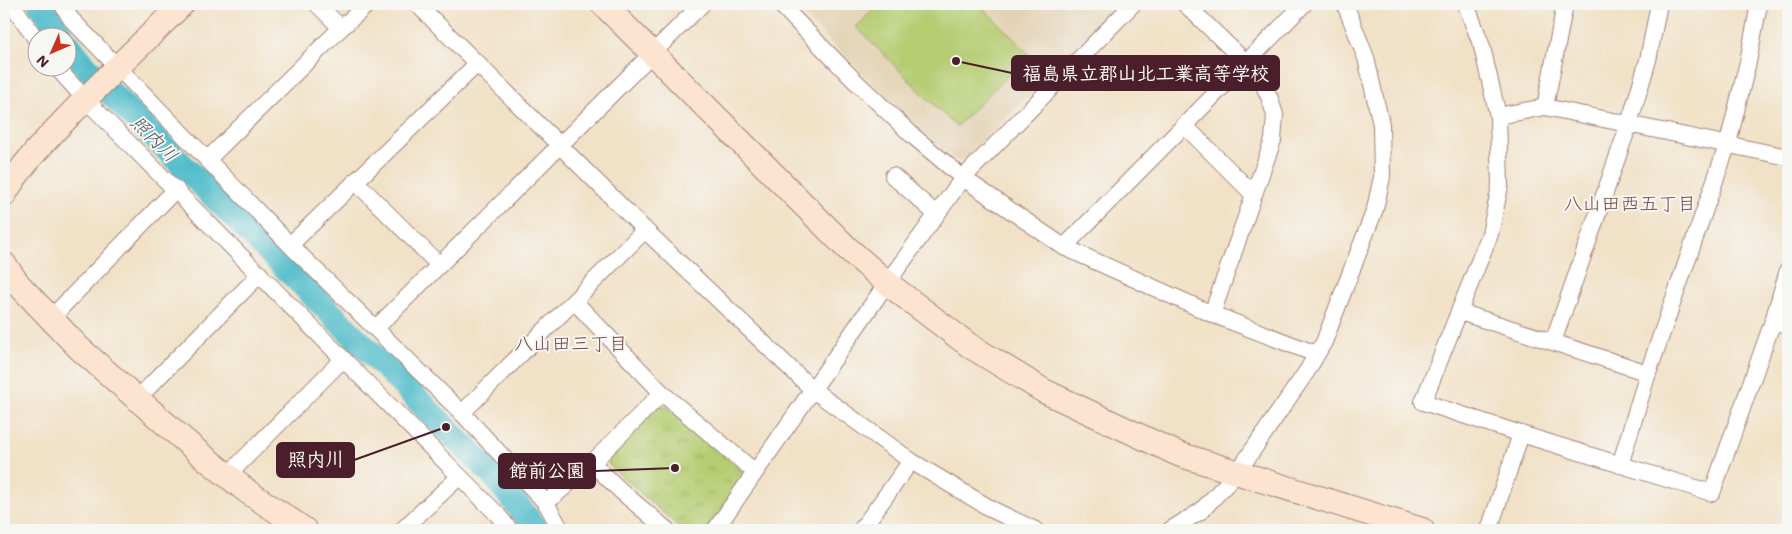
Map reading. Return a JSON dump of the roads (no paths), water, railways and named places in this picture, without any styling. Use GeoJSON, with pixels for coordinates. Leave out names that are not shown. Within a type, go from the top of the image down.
{"type":"FeatureCollection","features":[{"type":"Feature","properties":{"kind":"street"},"geometry":{"type":"LineString","coordinates":[[12,4],[28,28]]}},
{"type":"Feature","properties":{"kind":"street"},"geometry":{"type":"LineString","coordinates":[[62,4],[71,19],[290,245],[462,413],[546,503],[561,530]]}},
{"type":"Feature","properties":{"kind":"street"},"geometry":{"type":"LineString","coordinates":[[4,195],[32,155],[85,99],[182,4]]}},
{"type":"Feature","properties":{"kind":"street"},"geometry":{"type":"LineString","coordinates":[[317,4],[341,28]]}},
{"type":"Feature","properties":{"kind":"street"},"geometry":{"type":"LineString","coordinates":[[208,159],[341,28],[368,4]]}},
{"type":"Feature","properties":{"kind":"street"},"geometry":{"type":"LineString","coordinates":[[417,4],[645,230],[813,390],[911,460],[993,510],[1035,530]]}},
{"type":"Feature","properties":{"kind":"street"},"geometry":{"type":"LineString","coordinates":[[603,4],[847,248],[887,283],[970,346],[1044,391],[1178,454],[1422,530]]}},
{"type":"Feature","properties":{"kind":"street"},"geometry":{"type":"LineString","coordinates":[[376,328],[702,4]]}},
{"type":"Feature","properties":{"kind":"street"},"geometry":{"type":"LineString","coordinates":[[780,4],[898,122],[963,178],[1064,247],[1212,314],[1316,354]]}},
{"type":"Feature","properties":{"kind":"street"},"geometry":{"type":"LineString","coordinates":[[715,530],[887,283],[963,178],[1133,4]]}},
{"type":"Feature","properties":{"kind":"street"},"geometry":{"type":"LineString","coordinates":[[1185,4],[1259,75],[1275,115],[1273,140],[1212,314]]}},
{"type":"Feature","properties":{"kind":"street"},"geometry":{"type":"LineString","coordinates":[[1064,247],[1304,4]]}},
{"type":"Feature","properties":{"kind":"street"},"geometry":{"type":"LineString","coordinates":[[1170,530],[1202,511],[1237,473],[1290,397],[1316,354],[1329,327],[1375,209],[1382,177],[1383,146],[1381,124],[1366,58],[1345,4]]}},
{"type":"Feature","properties":{"kind":"street"},"geometry":{"type":"LineString","coordinates":[[1466,4],[1482,47],[1498,116],[1500,186],[1490,234],[1423,402],[1712,493],[1781,324],[1788,270]]}},
{"type":"Feature","properties":{"kind":"street"},"geometry":{"type":"LineString","coordinates":[[1545,107],[1566,4]]}},
{"type":"Feature","properties":{"kind":"street"},"geometry":{"type":"LineString","coordinates":[[1553,342],[1629,124],[1648,60],[1659,4]]}},
{"type":"Feature","properties":{"kind":"street"},"geometry":{"type":"LineString","coordinates":[[1620,465],[1648,373],[1728,143],[1748,62],[1757,4]]}},
{"type":"Feature","properties":{"kind":"street"},"geometry":{"type":"LineString","coordinates":[[290,245],[478,63]]}},
{"type":"Feature","properties":{"kind":"street"},"geometry":{"type":"LineString","coordinates":[[66,78],[497,514],[510,530]]}},
{"type":"Feature","properties":{"kind":"street"},"geometry":{"type":"LineString","coordinates":[[1498,116],[1545,107],[1728,143],[1788,157]]}},
{"type":"Feature","properties":{"kind":"street"},"geometry":{"type":"LineString","coordinates":[[1185,126],[1253,194]]}},
{"type":"Feature","properties":{"kind":"street"},"geometry":{"type":"LineString","coordinates":[[893,176],[936,214]]}},
{"type":"Feature","properties":{"kind":"street"},"geometry":{"type":"LineString","coordinates":[[355,182],[439,265]]}},
{"type":"Feature","properties":{"kind":"street"},"geometry":{"type":"LineString","coordinates":[[50,319],[176,189]]}},
{"type":"Feature","properties":{"kind":"street"},"geometry":{"type":"LineString","coordinates":[[462,413],[645,230]]}},
{"type":"Feature","properties":{"kind":"street"},"geometry":{"type":"LineString","coordinates":[[4,264],[18,284],[79,348],[199,453],[248,492],[305,530]]}},
{"type":"Feature","properties":{"kind":"street"},"geometry":{"type":"LineString","coordinates":[[137,399],[260,274]]}},
{"type":"Feature","properties":{"kind":"street"},"geometry":{"type":"LineString","coordinates":[[574,301],[662,393],[755,472]]}},
{"type":"Feature","properties":{"kind":"street"},"geometry":{"type":"LineString","coordinates":[[1460,312],[1648,373]]}},
{"type":"Feature","properties":{"kind":"street"},"geometry":{"type":"LineString","coordinates":[[228,476],[343,359]]}},
{"type":"Feature","properties":{"kind":"street"},"geometry":{"type":"LineString","coordinates":[[546,503],[592,463],[662,393]]}},
{"type":"Feature","properties":{"kind":"street"},"geometry":{"type":"LineString","coordinates":[[1489,530],[1521,434]]}},
{"type":"Feature","properties":{"kind":"street"},"geometry":{"type":"LineString","coordinates":[[861,530],[911,460]]}},
{"type":"Feature","properties":{"kind":"street"},"geometry":{"type":"LineString","coordinates":[[592,463],[622,492],[667,530]]}},
{"type":"Feature","properties":{"kind":"street"},"geometry":{"type":"LineString","coordinates":[[402,530],[459,477]]}},
{"type":"Feature","properties":{"kind":"waterway","name":"照内川"},"geometry":{"type":"LineString","coordinates":[[40,4],[56,28]]}},
{"type":"Feature","properties":{"kind":"waterway","name":"照内川"},"geometry":{"type":"LineString","coordinates":[[78,57],[118,101],[494,476],[537,530]]}},
{"type":"Feature","properties":{"kind":"place","name":"福島県立郡山北工業高等学校"},"geometry":{"type":"Point","coordinates":[956,61]}},
{"type":"Feature","properties":{"kind":"place","name":"照内川"},"geometry":{"type":"Point","coordinates":[446,427]}},
{"type":"Feature","properties":{"kind":"place","name":"館前公園"},"geometry":{"type":"Point","coordinates":[675,468]}},
{"type":"Feature","properties":{"kind":"district","name":"八山田西五丁目"},"geometry":{"type":"Point","coordinates":[1630,202]}},
{"type":"Feature","properties":{"kind":"district","name":"八山田三丁目"},"geometry":{"type":"Point","coordinates":[571,342]}}]}
